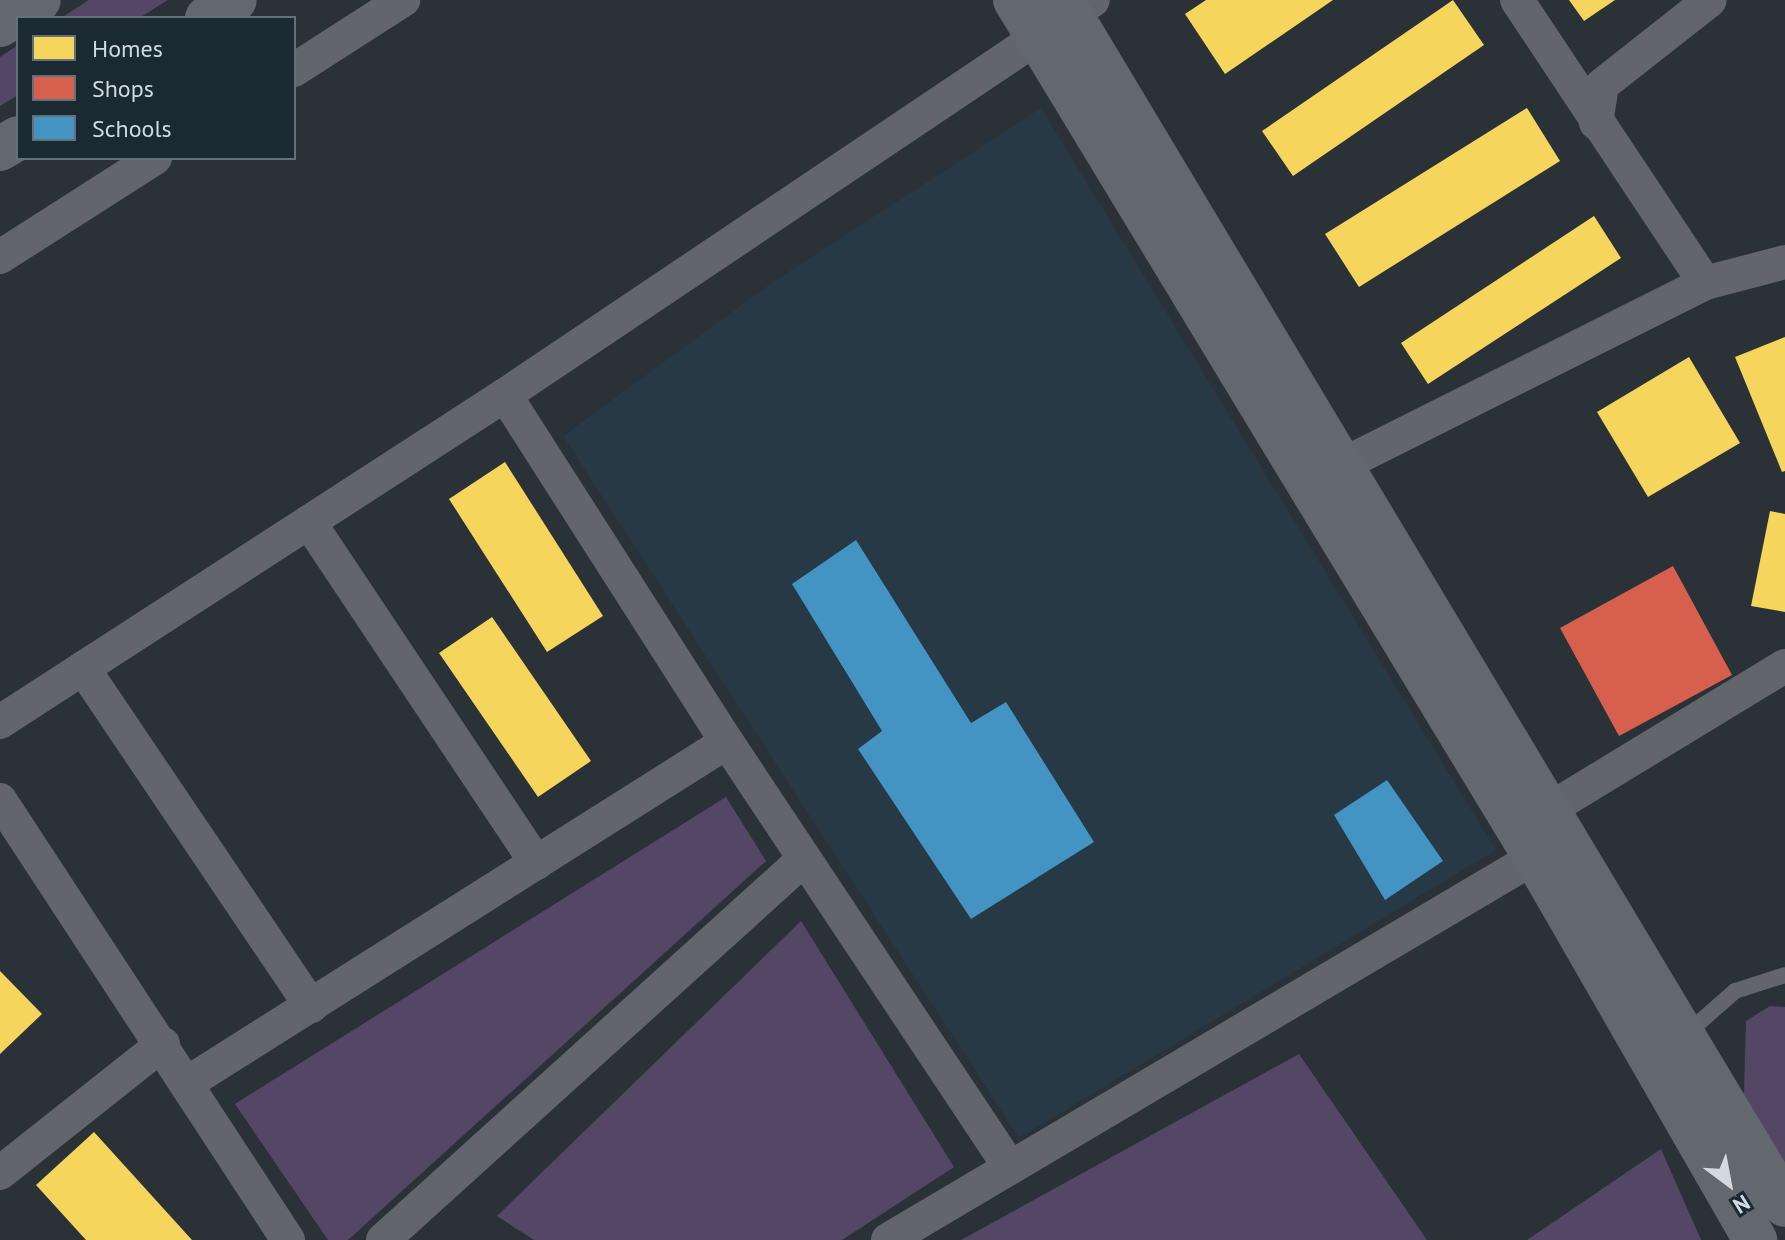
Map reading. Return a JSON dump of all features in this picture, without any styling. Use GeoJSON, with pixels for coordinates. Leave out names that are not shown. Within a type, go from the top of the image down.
{"type":"FeatureCollection","features":[{"type":"Feature","properties":{"kind":"street"},"geometry":{"type":"LineString","coordinates":[[0,25],[39,0]]}},
{"type":"Feature","properties":{"kind":"street"},"geometry":{"type":"LineString","coordinates":[[210,16],[235,0]]}},
{"type":"Feature","properties":{"kind":"street"},"geometry":{"type":"LineString","coordinates":[[296,69],[403,0]]}},
{"type":"Feature","properties":{"kind":"street"},"geometry":{"type":"LineString","coordinates":[[1517,0],[1705,283]]}},
{"type":"Feature","properties":{"kind":"street"},"geometry":{"type":"LineString","coordinates":[[1596,123],[1602,85],[1710,0]]}},
{"type":"Feature","properties":{"kind":"street"},"geometry":{"type":"LineString","coordinates":[[0,722],[505,395],[1055,10]]}},
{"type":"Feature","properties":{"kind":"street"},"geometry":{"type":"LineString","coordinates":[[1055,10],[1340,466],[1785,1205]]}},
{"type":"Feature","properties":{"kind":"street"},"geometry":{"type":"LineString","coordinates":[[1055,10],[1755,1240]]}},
{"type":"Feature","properties":{"kind":"street"},"geometry":{"type":"LineString","coordinates":[[0,257],[152,160]]}},
{"type":"Feature","properties":{"kind":"street"},"geometry":{"type":"LineString","coordinates":[[1340,466],[1705,283],[1785,262]]}},
{"type":"Feature","properties":{"kind":"street"},"geometry":{"type":"LineString","coordinates":[[505,395],[727,742],[1009,1166]]}},
{"type":"Feature","properties":{"kind":"street"},"geometry":{"type":"LineString","coordinates":[[309,522],[536,863]]}},
{"type":"Feature","properties":{"kind":"street"},"geometry":{"type":"LineString","coordinates":[[1548,810],[1785,666]]}},
{"type":"Feature","properties":{"kind":"street"},"geometry":{"type":"LineString","coordinates":[[83,668],[311,1006]]}},
{"type":"Feature","properties":{"kind":"street"},"geometry":{"type":"LineString","coordinates":[[189,1082],[727,742]]}},
{"type":"Feature","properties":{"kind":"street"},"geometry":{"type":"LineString","coordinates":[[0,800],[189,1082],[288,1240]]}},
{"type":"Feature","properties":{"kind":"street"},"geometry":{"type":"LineString","coordinates":[[888,1240],[1535,857]]}},
{"type":"Feature","properties":{"kind":"street"},"geometry":{"type":"LineString","coordinates":[[383,1240],[804,859]]}},
{"type":"Feature","properties":{"kind":"street"},"geometry":{"type":"LineString","coordinates":[[0,1173],[163,1044]]}},
{"type":"Feature","properties":{"kind":"lane"},"geometry":{"type":"LineString","coordinates":[[1684,1036],[1735,991],[1785,975]]}},
{"type":"Feature","properties":{"kind":"shaded area"},"geometry":{"type":"Polygon","coordinates":[[[89,0],[168,0],[142,16],[64,16],[89,0]]]}},
{"type":"Feature","properties":{"kind":"shaded area"},"geometry":{"type":"Polygon","coordinates":[[[16,46],[16,96],[0,106],[0,57],[16,46]]]}},
{"type":"Feature","properties":{"kind":"shaded area"},"geometry":{"type":"Polygon","coordinates":[[[1041,108],[1496,850],[1019,1138],[563,436],[773,282],[1041,108]]]}},
{"type":"Feature","properties":{"kind":"shaded area"},"geometry":{"type":"Polygon","coordinates":[[[726,797],[766,861],[348,1240],[328,1240],[235,1104],[726,797]]]}},
{"type":"Feature","properties":{"kind":"shaded area"},"geometry":{"type":"Polygon","coordinates":[[[801,921],[954,1167],[842,1240],[534,1240],[497,1216],[801,921]]]}},
{"type":"Feature","properties":{"kind":"shaded area"},"geometry":{"type":"Polygon","coordinates":[[[1770,1006],[1785,1007],[1785,1166],[1744,1094],[1746,1021],[1770,1006]]]}},
{"type":"Feature","properties":{"kind":"shaded area"},"geometry":{"type":"Polygon","coordinates":[[[1299,1054],[1427,1240],[961,1240],[1299,1054]]]}},
{"type":"Feature","properties":{"kind":"shaded area"},"geometry":{"type":"Polygon","coordinates":[[[1661,1149],[1701,1240],[1527,1240],[1661,1149]]]}},
{"type":"Feature","properties":{"kind":"building: Homes"},"geometry":{"type":"Polygon","coordinates":[[[1206,0],[1333,0],[1225,74],[1185,14],[1206,0]]]}},
{"type":"Feature","properties":{"kind":"building: Homes"},"geometry":{"type":"Polygon","coordinates":[[[1453,0],[1484,45],[1293,176],[1262,131],[1453,0]]]}},
{"type":"Feature","properties":{"kind":"building: Homes"},"geometry":{"type":"Polygon","coordinates":[[[1569,0],[1615,0],[1584,21],[1569,0]]]}},
{"type":"Feature","properties":{"kind":"building: Homes"},"geometry":{"type":"Polygon","coordinates":[[[1527,108],[1560,161],[1359,287],[1325,234],[1527,108]]]}},
{"type":"Feature","properties":{"kind":"building: Homes"},"geometry":{"type":"Polygon","coordinates":[[[1594,216],[1621,258],[1428,384],[1401,343],[1594,216]]]}},
{"type":"Feature","properties":{"kind":"building: Homes"},"geometry":{"type":"Polygon","coordinates":[[[1785,337],[1785,471],[1782,472],[1735,357],[1785,337]]]}},
{"type":"Feature","properties":{"kind":"building: Homes"},"geometry":{"type":"Polygon","coordinates":[[[1689,357],[1740,443],[1648,497],[1597,412],[1689,357]]]}},
{"type":"Feature","properties":{"kind":"building: Homes"},"geometry":{"type":"Polygon","coordinates":[[[505,462],[603,616],[547,652],[449,499],[505,462]]]}},
{"type":"Feature","properties":{"kind":"building: Homes"},"geometry":{"type":"Polygon","coordinates":[[[1770,511],[1785,514],[1785,612],[1751,606],[1770,511]]]}},
{"type":"Feature","properties":{"kind":"building: Homes"},"geometry":{"type":"Polygon","coordinates":[[[492,617],[591,761],[538,797],[439,653],[492,617]]]}},
{"type":"Feature","properties":{"kind":"building: Homes"},"geometry":{"type":"Polygon","coordinates":[[[0,971],[42,1014],[0,1054],[0,971]]]}},
{"type":"Feature","properties":{"kind":"building: Homes"},"geometry":{"type":"Polygon","coordinates":[[[94,1132],[192,1240],[86,1240],[36,1185],[94,1132]]]}},
{"type":"Feature","properties":{"kind":"building: Shops"},"geometry":{"type":"Polygon","coordinates":[[[1673,566],[1732,675],[1619,736],[1560,628],[1673,566]]]}},
{"type":"Feature","properties":{"kind":"building: Schools"},"geometry":{"type":"Polygon","coordinates":[[[856,540],[971,723],[1006,702],[1094,842],[971,919],[858,749],[882,731],[792,584],[856,540]]]}},
{"type":"Feature","properties":{"kind":"building: Schools"},"geometry":{"type":"Polygon","coordinates":[[[1387,780],[1443,861],[1385,900],[1334,815],[1387,780]]]}}]}
